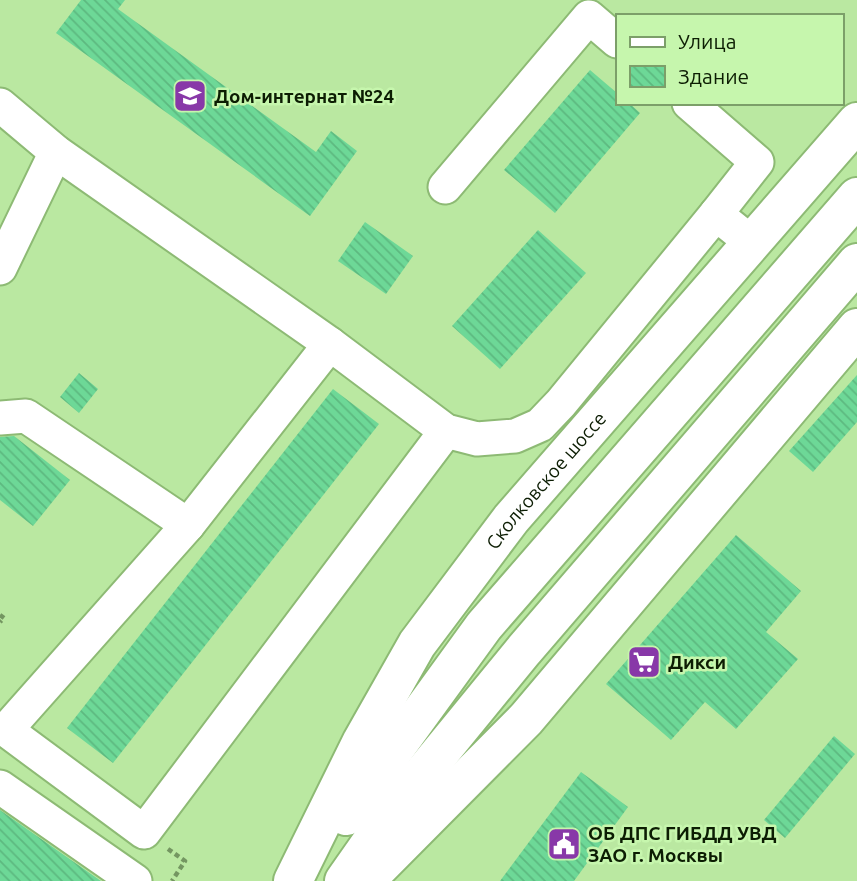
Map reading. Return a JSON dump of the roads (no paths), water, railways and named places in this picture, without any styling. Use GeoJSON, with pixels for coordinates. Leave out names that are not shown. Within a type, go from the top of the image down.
{"type":"FeatureCollection","features":[{"type":"Feature","properties":{"kind":"main road","name":"Сколковское шоссе"},"geometry":{"type":"LineString","coordinates":[[293,881],[362,741],[417,644],[511,519],[857,121]]}},
{"type":"Feature","properties":{"kind":"main road"},"geometry":{"type":"LineString","coordinates":[[300,881],[390,752],[484,626],[857,197]]}},
{"type":"Feature","properties":{"kind":"main road"},"geometry":{"type":"LineString","coordinates":[[344,881],[398,804],[524,650],[857,264]]}},
{"type":"Feature","properties":{"kind":"main road"},"geometry":{"type":"LineString","coordinates":[[366,881],[526,719],[857,328]]}},
{"type":"Feature","properties":{"kind":"lane"},"geometry":{"type":"LineString","coordinates":[[445,187],[579,8],[616,40]]}},
{"type":"Feature","properties":{"kind":"lane"},"geometry":{"type":"LineString","coordinates":[[0,105],[56,152],[330,344],[446,432],[477,439],[515,436],[540,425],[561,403],[757,162],[691,105]]}},
{"type":"Feature","properties":{"kind":"lane"},"geometry":{"type":"LineString","coordinates":[[0,268],[56,152]]}},
{"type":"Feature","properties":{"kind":"lane"},"geometry":{"type":"LineString","coordinates":[[716,214],[752,243]]}},
{"type":"Feature","properties":{"kind":"lane"},"geometry":{"type":"LineString","coordinates":[[330,344],[188,524],[6,730],[144,832],[446,432]]}},
{"type":"Feature","properties":{"kind":"lane"},"geometry":{"type":"LineString","coordinates":[[0,418],[26,416],[188,524]]}},
{"type":"Feature","properties":{"kind":"lane"},"geometry":{"type":"LineString","coordinates":[[0,787],[135,881]]}},
{"type":"Feature","properties":{"kind":"place","name":"Дом-интернат №24"},"geometry":{"type":"Point","coordinates":[190,96]}},
{"type":"Feature","properties":{"kind":"place","name":"Дикси"},"geometry":{"type":"Point","coordinates":[644,662]}},
{"type":"Feature","properties":{"kind":"place","name":"ОБ ДПС ГИБДД УВД ЗАО г. Москвы"},"geometry":{"type":"Point","coordinates":[564,844]}}]}
